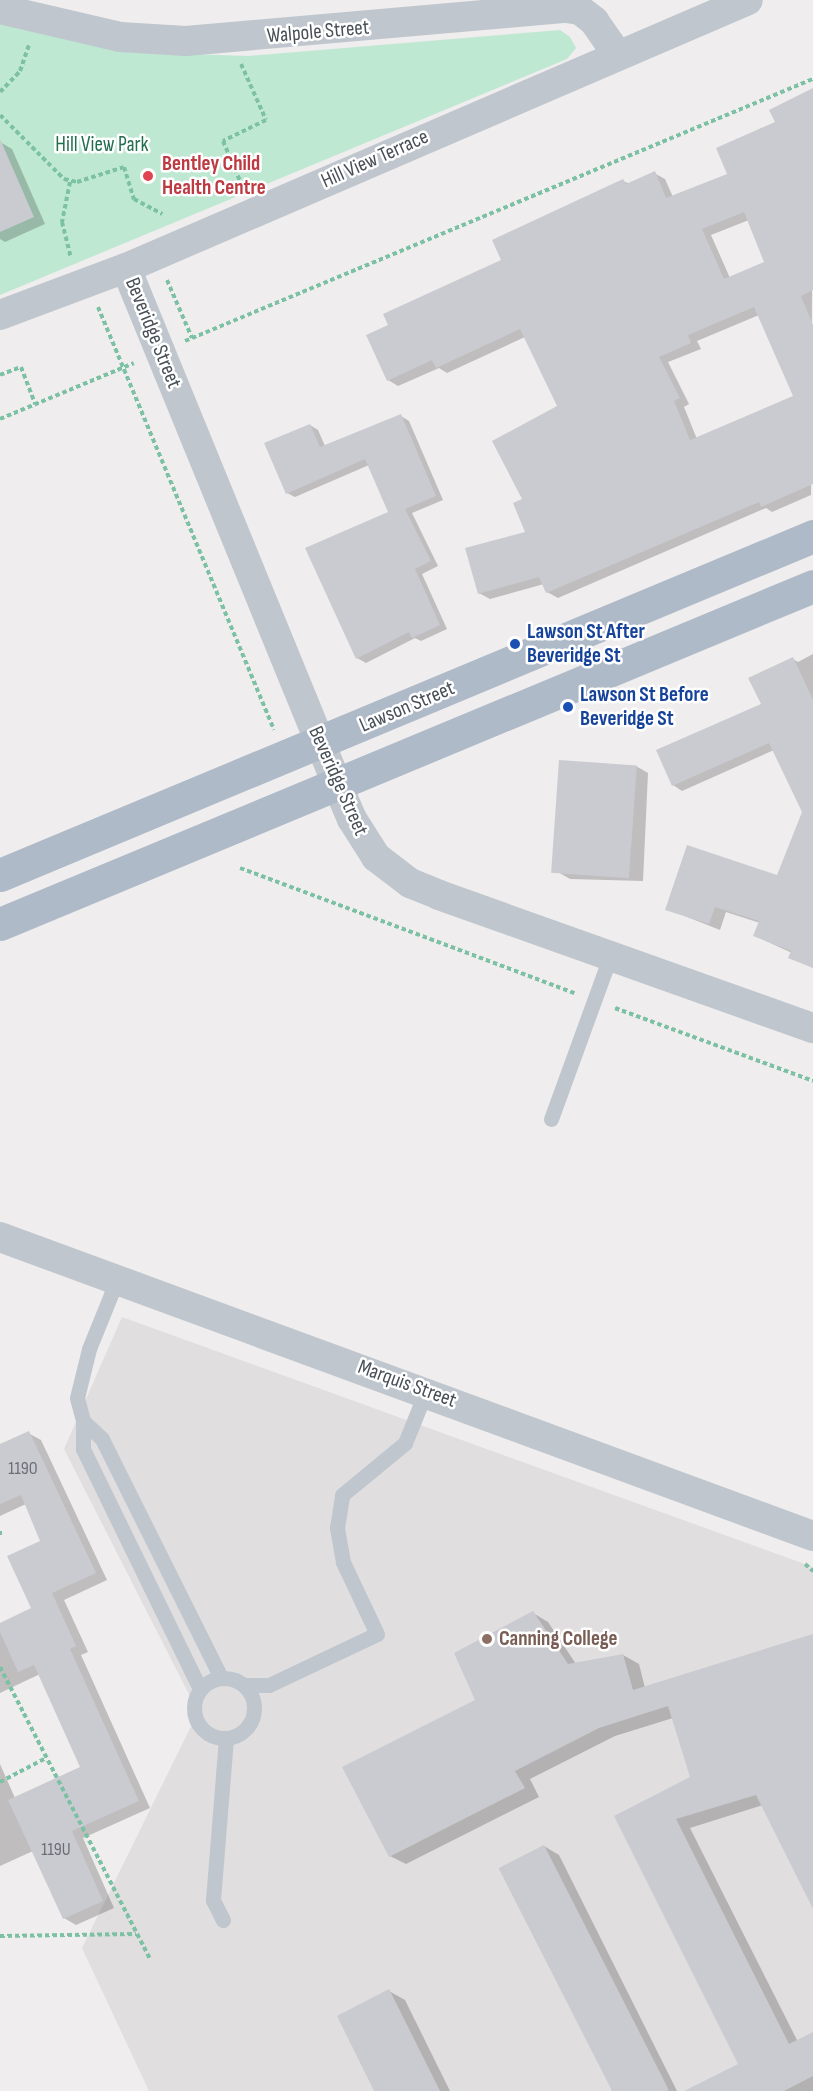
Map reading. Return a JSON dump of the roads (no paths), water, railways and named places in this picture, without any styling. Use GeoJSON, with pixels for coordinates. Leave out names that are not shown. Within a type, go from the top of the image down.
{"type":"FeatureCollection","features":[{"type":"Feature","properties":{"kind":"main road","name":"Lawson Street"},"geometry":{"type":"LineString","coordinates":[[0,875],[321,744],[813,537]]}},
{"type":"Feature","properties":{"kind":"main road","name":"Lawson Street"},"geometry":{"type":"LineString","coordinates":[[0,924],[813,586]]}},
{"type":"Feature","properties":{"kind":"street","name":"Hill View Terrace"},"geometry":{"type":"LineString","coordinates":[[0,315],[80,272],[126,268],[617,54],[748,0]]}},
{"type":"Feature","properties":{"kind":"street","name":"Walpole Street"},"geometry":{"type":"LineString","coordinates":[[0,9],[120,37],[186,41],[566,8],[580,10],[594,21],[617,54]]}},
{"type":"Feature","properties":{"kind":"street","name":"Beveridge Street"},"geometry":{"type":"LineString","coordinates":[[126,268],[337,784],[365,843],[392,872],[410,883],[813,1028]]}},
{"type":"Feature","properties":{"kind":"street","name":"Marquis Street"},"geometry":{"type":"LineString","coordinates":[[0,1237],[426,1390],[813,1536]]}},
{"type":"Feature","properties":{"kind":"lane"},"geometry":{"type":"LineString","coordinates":[[551,1119],[610,954]]}},
{"type":"Feature","properties":{"kind":"lane"},"geometry":{"type":"LineString","coordinates":[[122,1280],[112,1292],[89,1349],[77,1398],[83,1421],[82,1449],[200,1689]]}},
{"type":"Feature","properties":{"kind":"lane"},"geometry":{"type":"LineString","coordinates":[[269,1685],[254,1707],[251,1722],[241,1734],[226,1739],[209,1735],[197,1722],[194,1705],[200,1689],[221,1678],[245,1685],[269,1685],[377,1634],[343,1562],[337,1528],[342,1495],[405,1443],[426,1390]]}},
{"type":"Feature","properties":{"kind":"lane"},"geometry":{"type":"LineString","coordinates":[[83,1421],[102,1439],[221,1678]]}},
{"type":"Feature","properties":{"kind":"lane"},"geometry":{"type":"LineString","coordinates":[[245,1685],[254,1707]]}},
{"type":"Feature","properties":{"kind":"lane"},"geometry":{"type":"LineString","coordinates":[[223,1920],[213,1900],[226,1739]]}},
{"type":"Feature","properties":{"kind":"place","name":"Bentley Child Health Centre"},"geometry":{"type":"Point","coordinates":[148,176]}},
{"type":"Feature","properties":{"kind":"place","name":"Lawson St After Beveridge St"},"geometry":{"type":"Point","coordinates":[515,644]}},
{"type":"Feature","properties":{"kind":"place","name":"Lawson St Before Beveridge St"},"geometry":{"type":"Point","coordinates":[568,707]}},
{"type":"Feature","properties":{"kind":"place","name":"Canning College"},"geometry":{"type":"Point","coordinates":[487,1639]}},
{"type":"Feature","properties":{"kind":"park label","name":"Hill View Park"},"geometry":{"type":"Point","coordinates":[102,145]}}]}
